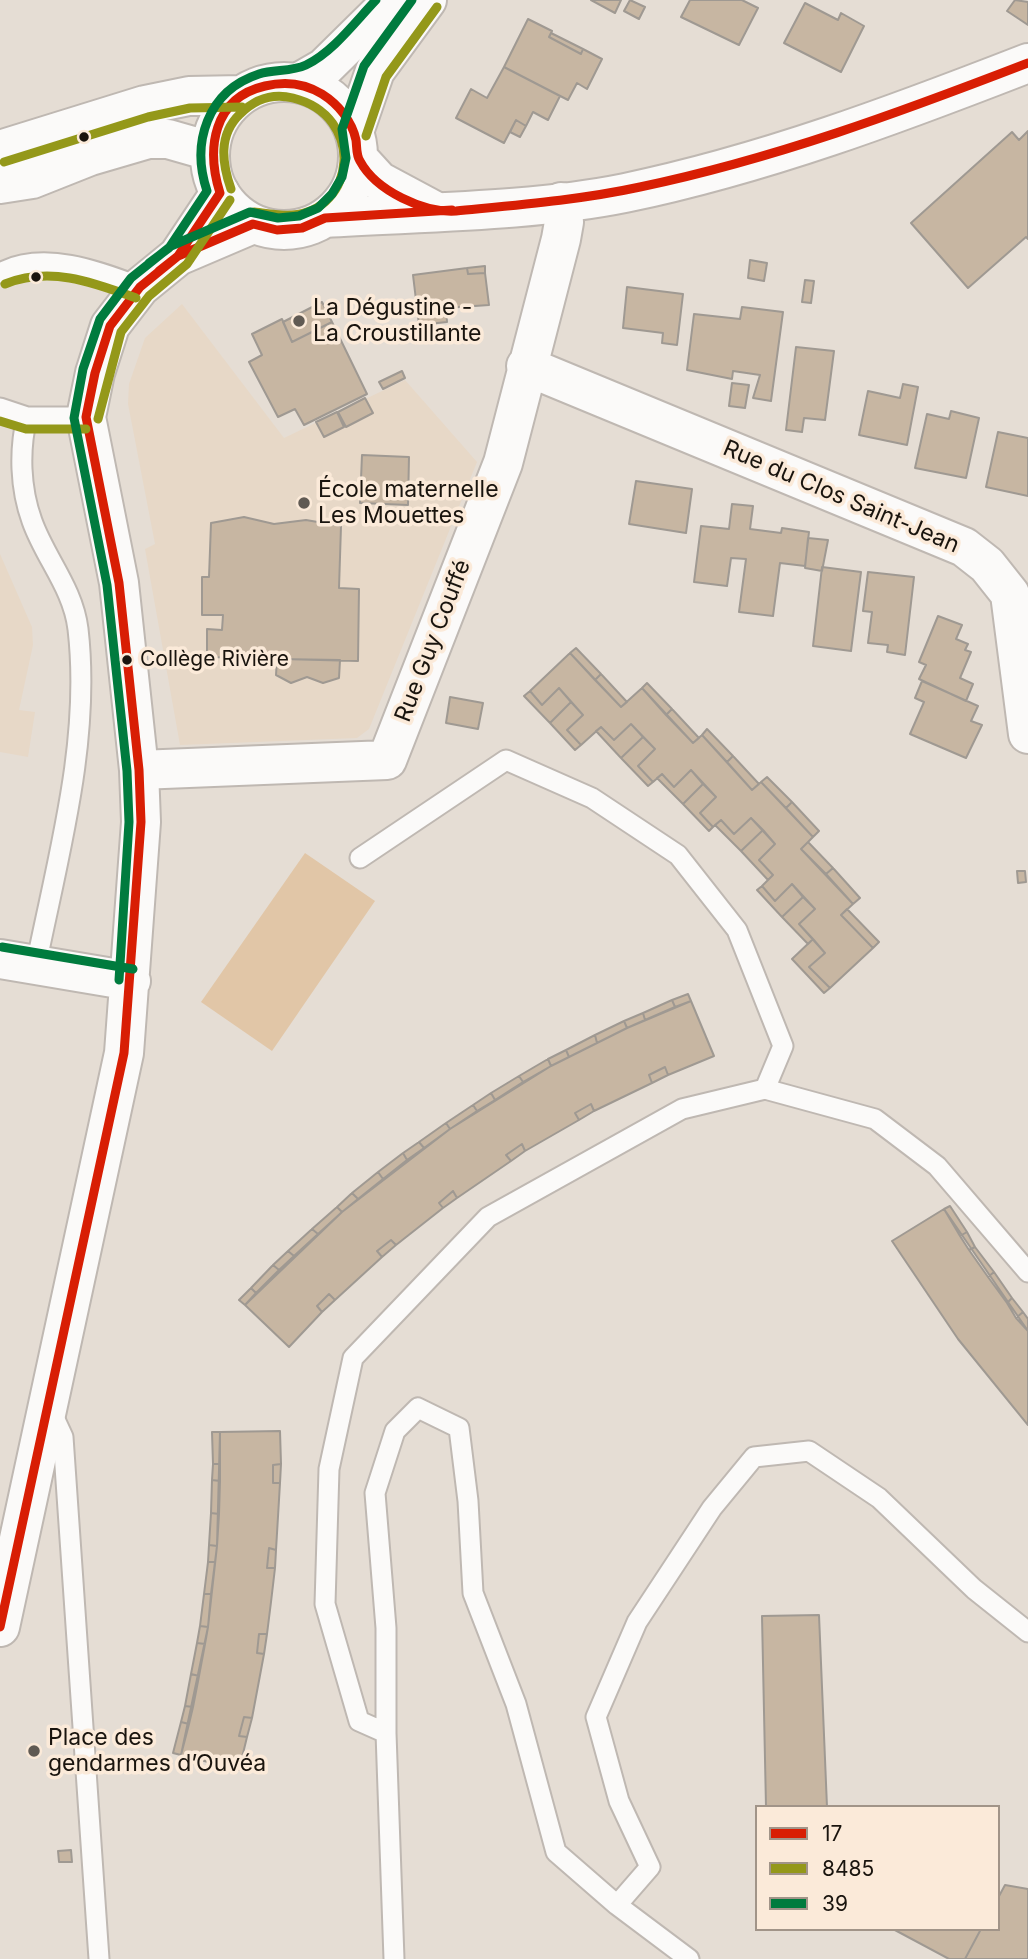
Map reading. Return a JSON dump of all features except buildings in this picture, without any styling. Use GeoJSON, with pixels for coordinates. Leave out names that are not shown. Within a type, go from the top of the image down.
{"type":"FeatureCollection","features":[{"type":"Feature","properties":{"kind":"street"},"geometry":{"type":"LineString","coordinates":[[298,83],[324,68],[393,0]]}},
{"type":"Feature","properties":{"kind":"street"},"geometry":{"type":"LineString","coordinates":[[242,95],[226,110],[215,129],[210,151],[212,173],[220,193],[234,211],[253,224],[277,230],[302,228],[325,218],[342,202],[354,181],[356,145],[375,71],[427,0]]}},
{"type":"Feature","properties":{"kind":"street"},"geometry":{"type":"LineString","coordinates":[[325,218],[561,202],[624,193],[779,153],[892,116],[1028,63]]}},
{"type":"Feature","properties":{"kind":"street"},"geometry":{"type":"LineString","coordinates":[[0,150],[145,105],[188,96],[242,95],[278,82],[298,83],[321,93],[341,110],[356,145],[379,181],[435,211]]}},
{"type":"Feature","properties":{"kind":"street"},"geometry":{"type":"LineString","coordinates":[[0,184],[32,178],[90,156],[148,139],[168,139],[210,151]]}},
{"type":"Feature","properties":{"kind":"street"},"geometry":{"type":"LineString","coordinates":[[178,256],[220,193]]}},
{"type":"Feature","properties":{"kind":"street","name":"Rue Guy Couffé"},"geometry":{"type":"LineString","coordinates":[[139,770],[387,760],[503,463],[561,239],[564,222],[561,202]]}},
{"type":"Feature","properties":{"kind":"street"},"geometry":{"type":"LineString","coordinates":[[0,1627],[50,1408],[124,1053],[131,981],[141,822],[139,770],[119,583],[86,417],[95,373],[110,326],[140,287],[178,256],[253,224]]}},
{"type":"Feature","properties":{"kind":"street","name":"Rue du Clos Saint-Jean"},"geometry":{"type":"LineString","coordinates":[[526,366],[964,547],[987,565],[1010,594],[1028,734]]}},
{"type":"Feature","properties":{"kind":"street"},"geometry":{"type":"LineString","coordinates":[[18,962],[131,981]]}},
{"type":"Feature","properties":{"kind":"lane"},"geometry":{"type":"LineString","coordinates":[[0,273],[34,263],[68,265],[140,287]]}},
{"type":"Feature","properties":{"kind":"lane"},"geometry":{"type":"LineString","coordinates":[[0,408],[27,417],[86,417]]}},
{"type":"Feature","properties":{"kind":"lane"},"geometry":{"type":"LineString","coordinates":[[18,962],[69,800],[78,736],[82,677],[78,624],[67,590],[32,522],[26,497],[20,447],[27,417]]}},
{"type":"Feature","properties":{"kind":"lane"},"geometry":{"type":"LineString","coordinates":[[360,858],[506,760],[592,798],[678,855],[737,930],[783,1046],[765,1089]]}},
{"type":"Feature","properties":{"kind":"lane"},"geometry":{"type":"LineString","coordinates":[[386,1733],[359,1721],[325,1604],[329,1469],[353,1358],[488,1217],[682,1109],[765,1089],[875,1119],[937,1166],[1028,1272]]}},
{"type":"Feature","properties":{"kind":"lane"},"geometry":{"type":"LineString","coordinates":[[50,1408],[63,1437],[99,1959]]}},
{"type":"Feature","properties":{"kind":"lane"},"geometry":{"type":"LineString","coordinates":[[394,1959],[386,1733],[386,1628],[375,1493],[395,1431],[418,1409],[459,1428],[468,1501],[473,1593],[516,1704],[556,1852],[617,1905],[689,1959]]}},
{"type":"Feature","properties":{"kind":"lane"},"geometry":{"type":"LineString","coordinates":[[617,1905],[650,1867],[620,1801],[596,1717],[637,1622],[712,1508],[754,1457],[809,1451],[879,1497],[974,1590],[1028,1632]]}},
{"type":"Feature","properties":{"kind":"shaded area","name":"École maternelle Les Mouettes"},"geometry":{"type":"Polygon","coordinates":[[[182,304],[284,438],[405,380],[477,462],[369,729],[357,738],[180,745],[145,549],[155,544],[128,404],[129,384],[145,338],[182,304]]]}},
{"type":"Feature","properties":{"kind":"shaded area"},"geometry":{"type":"Polygon","coordinates":[[[0,554],[32,627],[33,645],[19,710],[35,712],[28,757],[0,752],[0,554]]]}},
{"type":"Feature","properties":{"kind":"shaded area"},"geometry":{"type":"Polygon","coordinates":[[[305,853],[375,901],[272,1051],[201,1002],[305,853]]]}},
{"type":"Feature","properties":{"kind":"transit line","name":"39"},"geometry":{"type":"LineString","coordinates":[[149,263],[169,248],[207,191],[201,155],[203,137],[215,106],[241,82],[259,74],[300,67],[316,59],[343,36],[376,0]]}},
{"type":"Feature","properties":{"kind":"transit line","name":"39"},"geometry":{"type":"LineString","coordinates":[[119,980],[129,822],[127,771],[107,585],[74,418],[83,369],[100,319],[131,278],[171,246],[250,212],[278,218],[299,216],[318,208],[332,194],[342,177],[346,158],[342,129],[364,66],[412,0]]}},
{"type":"Feature","properties":{"kind":"transit line","name":"8485"},"geometry":{"type":"LineString","coordinates":[[366,136],[386,77],[437,7]]}},
{"type":"Feature","properties":{"kind":"transit line","name":"17"},"geometry":{"type":"LineString","coordinates":[[0,1627],[124,1053],[141,822],[139,770],[119,583],[86,417],[95,373],[110,326],[140,287],[178,256],[220,193],[214,143],[224,114],[248,92],[265,86],[294,84],[308,87],[322,94],[344,114],[354,133],[359,159],[377,182],[416,204],[443,211],[456,211],[595,195],[690,176],[837,133],[1028,63]]}},
{"type":"Feature","properties":{"kind":"transit line","name":"8485"},"geometry":{"type":"LineString","coordinates":[[231,189],[224,159],[225,140],[233,122],[252,104],[271,97],[293,98],[317,108],[333,123],[342,142],[344,162],[340,181],[329,198],[313,210],[292,215],[254,212]]}},
{"type":"Feature","properties":{"kind":"transit line","name":"8485"},"geometry":{"type":"LineString","coordinates":[[4,162],[148,117],[190,108],[242,107]]}},
{"type":"Feature","properties":{"kind":"transit line","name":"8485"},"geometry":{"type":"LineString","coordinates":[[98,419],[121,332],[149,296],[187,264],[230,200]]}},
{"type":"Feature","properties":{"kind":"transit line","name":"17"},"geometry":{"type":"LineString","coordinates":[[159,271],[178,256],[253,224],[277,230],[302,228],[325,218],[452,210]]}},
{"type":"Feature","properties":{"kind":"transit line","name":"8485"},"geometry":{"type":"LineString","coordinates":[[5,284],[38,276],[55,276],[87,282],[136,298]]}},
{"type":"Feature","properties":{"kind":"transit line","name":"8485"},"geometry":{"type":"LineString","coordinates":[[0,421],[26,429],[86,429]]}},
{"type":"Feature","properties":{"kind":"transit line","name":"39"},"geometry":{"type":"LineString","coordinates":[[2,947],[133,969]]}},
{"type":"Feature","properties":{"kind":"place","name":"La Dégustine - La Croustillante"},"geometry":{"type":"Point","coordinates":[299,321]}},
{"type":"Feature","properties":{"kind":"place","name":"École maternelle Les Mouettes"},"geometry":{"type":"Point","coordinates":[304,503]}},
{"type":"Feature","properties":{"kind":"place","name":"Collège Rivière"},"geometry":{"type":"Point","coordinates":[127,660]}},
{"type":"Feature","properties":{"kind":"place","name":"Place des gendarmes d’Ouvéa"},"geometry":{"type":"Point","coordinates":[34,1751]}}]}
